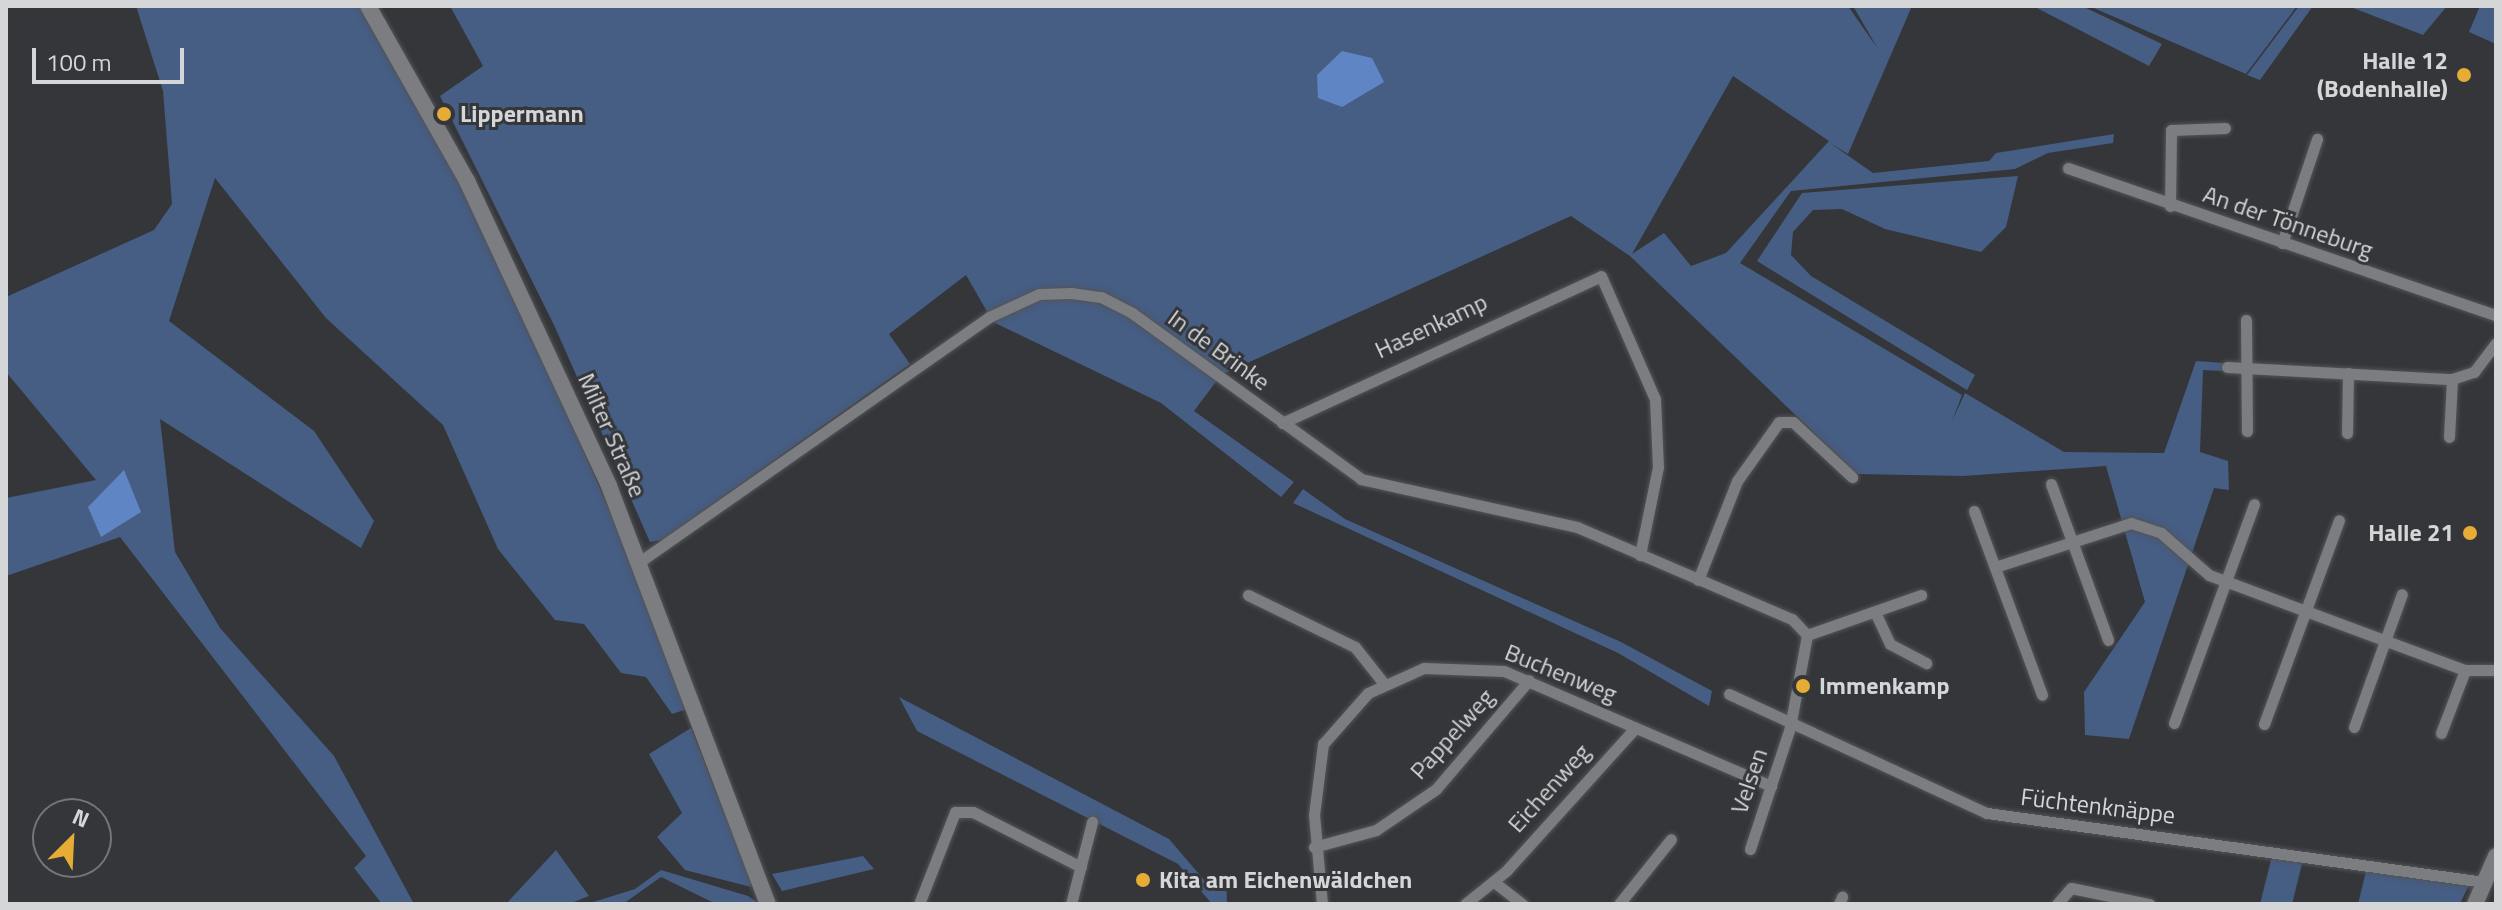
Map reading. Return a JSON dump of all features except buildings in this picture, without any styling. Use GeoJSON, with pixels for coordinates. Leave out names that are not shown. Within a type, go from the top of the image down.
{"type":"FeatureCollection","features":[{"type":"Feature","properties":{"kind":"main road","name":"Milter Straße"},"geometry":{"type":"LineString","coordinates":[[368,6],[467,181],[642,560],[768,904]]}},
{"type":"Feature","properties":{"kind":"main road"},"geometry":{"type":"LineString","coordinates":[[2475,904],[2496,856]]}},
{"type":"Feature","properties":{"kind":"street"},"geometry":{"type":"LineString","coordinates":[[2170,206],[2171,130],[2225,128]]}},
{"type":"Feature","properties":{"kind":"street"},"geometry":{"type":"LineString","coordinates":[[2282,243],[2317,139]]}},
{"type":"Feature","properties":{"kind":"street","name":"An der Tönneburg"},"geometry":{"type":"LineString","coordinates":[[2068,168],[2170,206],[2496,315]]}},
{"type":"Feature","properties":{"kind":"street","name":"Hasenkamp"},"geometry":{"type":"LineString","coordinates":[[1282,423],[1601,276],[1655,399],[1658,467],[1640,555]]}},
{"type":"Feature","properties":{"kind":"street","name":"In de Brinke"},"geometry":{"type":"LineString","coordinates":[[642,560],[989,317],[1039,294],[1111,302],[1372,484],[1577,527],[1792,619],[1807,635]]}},
{"type":"Feature","properties":{"kind":"street"},"geometry":{"type":"LineString","coordinates":[[2246,320],[2247,431]]}},
{"type":"Feature","properties":{"kind":"street"},"geometry":{"type":"LineString","coordinates":[[2227,367],[2452,379],[2474,372],[2496,343]]}},
{"type":"Feature","properties":{"kind":"street"},"geometry":{"type":"LineString","coordinates":[[2347,433],[2348,373]]}},
{"type":"Feature","properties":{"kind":"street"},"geometry":{"type":"LineString","coordinates":[[2449,437],[2452,379]]}},
{"type":"Feature","properties":{"kind":"street"},"geometry":{"type":"LineString","coordinates":[[1698,580],[1737,481],[1779,422],[1793,422],[1852,477]]}},
{"type":"Feature","properties":{"kind":"street"},"geometry":{"type":"LineString","coordinates":[[2051,484],[2074,537],[2108,640]]}},
{"type":"Feature","properties":{"kind":"street"},"geometry":{"type":"LineString","coordinates":[[2174,723],[2254,504]]}},
{"type":"Feature","properties":{"kind":"street"},"geometry":{"type":"LineString","coordinates":[[1974,511],[2042,695]]}},
{"type":"Feature","properties":{"kind":"street"},"geometry":{"type":"LineString","coordinates":[[2264,724],[2339,520]]}},
{"type":"Feature","properties":{"kind":"street"},"geometry":{"type":"LineString","coordinates":[[1995,567],[2115,522],[2149,528],[2191,564],[2227,582],[2465,670],[2496,670]]}},
{"type":"Feature","properties":{"kind":"street"},"geometry":{"type":"LineString","coordinates":[[2354,727],[2402,594]]}},
{"type":"Feature","properties":{"kind":"street"},"geometry":{"type":"LineString","coordinates":[[1248,595],[1355,647],[1385,685]]}},
{"type":"Feature","properties":{"kind":"street"},"geometry":{"type":"LineString","coordinates":[[1790,727],[1807,635],[1921,595]]}},
{"type":"Feature","properties":{"kind":"street"},"geometry":{"type":"LineString","coordinates":[[1875,612],[1890,644],[1926,663]]}},
{"type":"Feature","properties":{"kind":"street","name":"Buchenweg"},"geometry":{"type":"LineString","coordinates":[[1322,904],[1314,847],[1323,744],[1350,708],[1385,685],[1432,668],[1488,668],[1529,680],[1635,728]]}},
{"type":"Feature","properties":{"kind":"street"},"geometry":{"type":"LineString","coordinates":[[2441,733],[2465,670]]}},
{"type":"Feature","properties":{"kind":"street","name":"Pappelweg"},"geometry":{"type":"LineString","coordinates":[[1314,847],[1376,830],[1436,789],[1529,680]]}},
{"type":"Feature","properties":{"kind":"street","name":"Füchtenknäppe"},"geometry":{"type":"LineString","coordinates":[[1729,694],[1790,727],[1987,813],[2484,882]]}},
{"type":"Feature","properties":{"kind":"street","name":"Velsen"},"geometry":{"type":"LineString","coordinates":[[1750,849],[1790,727]]}},
{"type":"Feature","properties":{"kind":"street"},"geometry":{"type":"LineString","coordinates":[[1635,728],[1771,786]]}},
{"type":"Feature","properties":{"kind":"street","name":"Eichenweg"},"geometry":{"type":"LineString","coordinates":[[1465,904],[1494,882],[1635,728]]}},
{"type":"Feature","properties":{"kind":"street"},"geometry":{"type":"LineString","coordinates":[[919,904],[955,812],[973,812],[1081,867]]}},
{"type":"Feature","properties":{"kind":"street"},"geometry":{"type":"LineString","coordinates":[[1071,904],[1092,822]]}},
{"type":"Feature","properties":{"kind":"street"},"geometry":{"type":"LineString","coordinates":[[1619,904],[1671,839]]}},
{"type":"Feature","properties":{"kind":"street"},"geometry":{"type":"LineString","coordinates":[[1494,882],[1522,904]]}},
{"type":"Feature","properties":{"kind":"street"},"geometry":{"type":"LineString","coordinates":[[2057,904],[2071,888],[2149,904]]}},
{"type":"Feature","properties":{"kind":"shaded area"},"geometry":{"type":"Polygon","coordinates":[[[136,6],[359,6],[420,104],[506,275],[631,559],[687,709],[672,714],[646,677],[621,673],[584,624],[555,620],[498,549],[443,425],[326,318],[215,178],[169,321],[314,431],[374,521],[361,548],[160,419],[175,552],[220,628],[334,756],[414,904],[382,904],[354,868],[366,856],[120,537],[6,576],[6,498],[96,480],[6,372],[6,297],[154,230],[172,204],[163,91],[136,6]]]}},
{"type":"Feature","properties":{"kind":"shaded area"},"geometry":{"type":"Polygon","coordinates":[[[450,6],[1848,6],[1878,49],[1853,6],[1912,6],[1848,154],[1830,143],[1873,173],[1989,161],[1996,153],[2114,134],[2113,143],[2048,153],[2015,169],[1791,191],[1740,263],[1962,395],[1952,421],[1965,393],[2064,452],[2164,453],[2196,361],[2239,364],[2240,372],[2203,370],[2200,452],[2228,461],[2229,490],[2214,488],[2129,739],[2085,735],[2084,692],[2145,602],[2106,466],[1963,476],[1857,474],[1630,256],[1571,216],[1221,375],[1194,411],[1294,482],[1281,497],[1161,403],[993,322],[966,275],[889,334],[910,364],[662,540],[650,542],[554,325],[440,96],[483,66],[450,6]],[[1733,76],[1632,254],[1664,233],[1691,266],[1726,253],[1829,141],[1733,76]]]}},
{"type":"Feature","properties":{"kind":"shaded area"},"geometry":{"type":"Polygon","coordinates":[[[2033,6],[2082,6],[2162,44],[2149,66],[2033,6]]]}},
{"type":"Feature","properties":{"kind":"shaded area"},"geometry":{"type":"Polygon","coordinates":[[[2089,6],[2297,6],[2246,74],[2089,6]]]}},
{"type":"Feature","properties":{"kind":"shaded area"},"geometry":{"type":"Polygon","coordinates":[[[2299,6],[2313,6],[2260,80],[2247,75],[2299,6]]]}},
{"type":"Feature","properties":{"kind":"shaded area"},"geometry":{"type":"Polygon","coordinates":[[[2348,6],[2447,6],[2423,35],[2348,6]]]}},
{"type":"Feature","properties":{"kind":"shaded area"},"geometry":{"type":"Polygon","coordinates":[[[2480,6],[2496,6],[2496,44],[2469,32],[2480,6]]]}},
{"type":"Feature","properties":{"kind":"shaded area"},"geometry":{"type":"Polygon","coordinates":[[[1342,51],[1372,58],[1384,82],[1342,107],[1318,98],[1317,75],[1342,51]]]}},
{"type":"Feature","properties":{"kind":"shaded area"},"geometry":{"type":"Polygon","coordinates":[[[2018,176],[2006,227],[1981,252],[1885,229],[1842,209],[1813,210],[1793,232],[1791,255],[1811,276],[1975,375],[1967,390],[1757,261],[1802,193],[2018,176]]]}},
{"type":"Feature","properties":{"kind":"shaded area"},"geometry":{"type":"Polygon","coordinates":[[[124,470],[141,512],[101,537],[88,507],[124,470]]]}},
{"type":"Feature","properties":{"kind":"shaded area"},"geometry":{"type":"Polygon","coordinates":[[[1303,489],[1345,519],[1621,642],[1712,691],[1709,706],[1618,653],[1293,503],[1303,489]]]}},
{"type":"Feature","properties":{"kind":"shaded area"},"geometry":{"type":"Polygon","coordinates":[[[899,697],[1169,839],[1205,881],[1226,876],[1227,904],[1212,904],[1178,864],[917,731],[899,697]]]}},
{"type":"Feature","properties":{"kind":"shaded area"},"geometry":{"type":"Polygon","coordinates":[[[691,728],[751,887],[685,870],[657,837],[682,813],[649,754],[691,728]]]}},
{"type":"Feature","properties":{"kind":"shaded area"},"geometry":{"type":"Polygon","coordinates":[[[556,850],[589,896],[569,904],[506,904],[556,850]]]}},
{"type":"Feature","properties":{"kind":"shaded area"},"geometry":{"type":"Polygon","coordinates":[[[863,856],[874,869],[782,891],[772,874],[863,856]]]}},
{"type":"Feature","properties":{"kind":"shaded area"},"geometry":{"type":"Polygon","coordinates":[[[2272,856],[2303,860],[2292,904],[2260,904],[2272,856]]]}},
{"type":"Feature","properties":{"kind":"shaded area"},"geometry":{"type":"Polygon","coordinates":[[[2367,867],[2458,879],[2468,887],[2460,904],[2358,904],[2367,867]]]}},
{"type":"Feature","properties":{"kind":"shaded area"},"geometry":{"type":"Polygon","coordinates":[[[661,870],[748,896],[760,904],[716,904],[661,877],[623,904],[587,904],[635,889],[661,870]]]}},
{"type":"Feature","properties":{"kind":"place","name":"Halle 12 (Bodenhalle)"},"geometry":{"type":"Point","coordinates":[2464,75]}},
{"type":"Feature","properties":{"kind":"place","name":"Lippermann"},"geometry":{"type":"Point","coordinates":[444,114]}},
{"type":"Feature","properties":{"kind":"place","name":"Halle 21"},"geometry":{"type":"Point","coordinates":[2470,533]}},
{"type":"Feature","properties":{"kind":"place","name":"Immenkamp"},"geometry":{"type":"Point","coordinates":[1803,686]}},
{"type":"Feature","properties":{"kind":"place","name":"Kita am Eichenwäldchen"},"geometry":{"type":"Point","coordinates":[1143,880]}}]}
